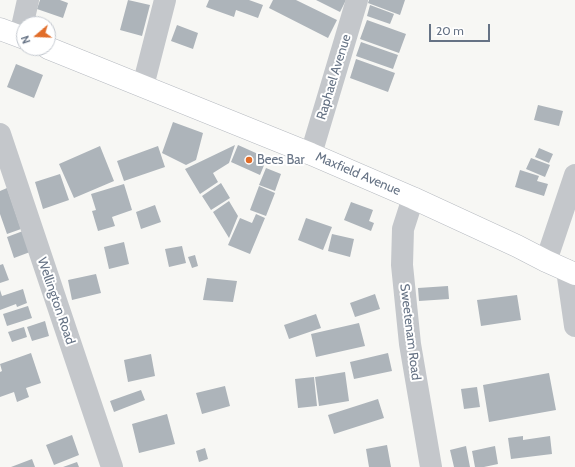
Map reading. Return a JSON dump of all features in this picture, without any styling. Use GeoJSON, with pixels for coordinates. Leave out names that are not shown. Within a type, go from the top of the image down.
{"type":"FeatureCollection","features":[{"type":"Feature","properties":{"kind":"main road"},"geometry":{"type":"LineString","coordinates":[[0,29],[16,35]]}},
{"type":"Feature","properties":{"kind":"main road","name":"Maxfield Avenue"},"geometry":{"type":"LineString","coordinates":[[56,51],[311,154],[413,198],[571,272]]}},
{"type":"Feature","properties":{"kind":"street"},"geometry":{"type":"LineString","coordinates":[[25,16],[28,0]]}},
{"type":"Feature","properties":{"kind":"street"},"geometry":{"type":"LineString","coordinates":[[143,86],[165,0]]}},
{"type":"Feature","properties":{"kind":"street","name":"Raphael Avenue"},"geometry":{"type":"LineString","coordinates":[[311,154],[357,0]]}},
{"type":"Feature","properties":{"kind":"street","name":"Wellington Road"},"geometry":{"type":"LineString","coordinates":[[0,134],[112,467]]}},
{"type":"Feature","properties":{"kind":"street"},"geometry":{"type":"LineString","coordinates":[[546,261],[575,175]]}},
{"type":"Feature","properties":{"kind":"street","name":"Sweetenam Road"},"geometry":{"type":"LineString","coordinates":[[413,198],[403,229],[402,264],[410,344],[431,467]]}},
{"type":"Feature","properties":{"kind":"street"},"geometry":{"type":"LineString","coordinates":[[571,272],[575,326]]}},
{"type":"Feature","properties":{"kind":"building"},"geometry":{"type":"Polygon","coordinates":[[[40,0],[60,0],[68,3],[63,18],[37,9],[40,0]]]}},
{"type":"Feature","properties":{"kind":"building"},"geometry":{"type":"Polygon","coordinates":[[[128,0],[150,5],[142,36],[120,30],[128,0]]]}},
{"type":"Feature","properties":{"kind":"building"},"geometry":{"type":"Polygon","coordinates":[[[209,0],[249,0],[263,5],[258,18],[236,10],[234,17],[206,7],[209,0]]]}},
{"type":"Feature","properties":{"kind":"building"},"geometry":{"type":"Polygon","coordinates":[[[273,0],[296,0],[337,20],[328,38],[269,8],[273,0]]]}},
{"type":"Feature","properties":{"kind":"building"},"geometry":{"type":"Polygon","coordinates":[[[316,0],[346,0],[340,12],[316,0]]]}},
{"type":"Feature","properties":{"kind":"building"},"geometry":{"type":"Polygon","coordinates":[[[369,0],[405,0],[400,15],[368,3],[369,0]]]}},
{"type":"Feature","properties":{"kind":"building"},"geometry":{"type":"Polygon","coordinates":[[[370,5],[394,14],[390,24],[367,16],[370,5]]]}},
{"type":"Feature","properties":{"kind":"building"},"geometry":{"type":"Polygon","coordinates":[[[367,20],[406,34],[399,53],[360,39],[367,20]]]}},
{"type":"Feature","properties":{"kind":"building"},"geometry":{"type":"Polygon","coordinates":[[[177,25],[198,33],[193,49],[171,41],[177,25]]]}},
{"type":"Feature","properties":{"kind":"building"},"geometry":{"type":"Polygon","coordinates":[[[361,42],[398,55],[393,69],[356,56],[361,42]]]}},
{"type":"Feature","properties":{"kind":"building"},"geometry":{"type":"Polygon","coordinates":[[[356,59],[395,73],[388,92],[350,78],[356,59]]]}},
{"type":"Feature","properties":{"kind":"building"},"geometry":{"type":"Polygon","coordinates":[[[16,64],[43,75],[34,98],[7,87],[16,64]]]}},
{"type":"Feature","properties":{"kind":"building"},"geometry":{"type":"Polygon","coordinates":[[[538,105],[563,111],[559,126],[534,120],[538,105]]]}},
{"type":"Feature","properties":{"kind":"building"},"geometry":{"type":"Polygon","coordinates":[[[173,122],[203,133],[196,160],[186,165],[162,153],[173,122]]]}},
{"type":"Feature","properties":{"kind":"building"},"geometry":{"type":"Polygon","coordinates":[[[235,145],[229,163],[213,173],[218,182],[200,194],[185,169],[235,145]]]}},
{"type":"Feature","properties":{"kind":"building","name":"Bees Bar"},"geometry":{"type":"Polygon","coordinates":[[[238,145],[267,158],[260,175],[231,162],[238,145]]]}},
{"type":"Feature","properties":{"kind":"building"},"geometry":{"type":"Polygon","coordinates":[[[100,146],[114,181],[74,198],[59,164],[100,146]]]}},
{"type":"Feature","properties":{"kind":"building"},"geometry":{"type":"Polygon","coordinates":[[[158,146],[165,167],[124,181],[117,161],[158,146]]]}},
{"type":"Feature","properties":{"kind":"building"},"geometry":{"type":"Polygon","coordinates":[[[539,148],[553,154],[549,163],[535,157],[539,148]]]}},
{"type":"Feature","properties":{"kind":"building"},"geometry":{"type":"Polygon","coordinates":[[[531,158],[550,165],[545,177],[526,169],[531,158]]]}},
{"type":"Feature","properties":{"kind":"building"},"geometry":{"type":"Polygon","coordinates":[[[266,168],[281,174],[275,191],[259,185],[266,168]]]}},
{"type":"Feature","properties":{"kind":"building"},"geometry":{"type":"Polygon","coordinates":[[[520,170],[539,176],[537,181],[548,184],[544,196],[515,187],[520,170]]]}},
{"type":"Feature","properties":{"kind":"building"},"geometry":{"type":"Polygon","coordinates":[[[60,174],[69,200],[43,209],[35,182],[60,174]]]}},
{"type":"Feature","properties":{"kind":"building"},"geometry":{"type":"Polygon","coordinates":[[[221,183],[230,198],[211,210],[202,196],[221,183]]]}},
{"type":"Feature","properties":{"kind":"building"},"geometry":{"type":"Polygon","coordinates":[[[124,184],[132,210],[112,217],[115,226],[98,231],[92,211],[96,210],[91,194],[124,184]]]}},
{"type":"Feature","properties":{"kind":"building"},"geometry":{"type":"Polygon","coordinates":[[[259,186],[275,193],[266,216],[250,210],[259,186]]]}},
{"type":"Feature","properties":{"kind":"building"},"geometry":{"type":"Polygon","coordinates":[[[7,188],[21,229],[7,234],[0,214],[0,191],[7,188]]]}},
{"type":"Feature","properties":{"kind":"building"},"geometry":{"type":"Polygon","coordinates":[[[229,201],[238,216],[229,238],[213,212],[229,201]]]}},
{"type":"Feature","properties":{"kind":"building"},"geometry":{"type":"Polygon","coordinates":[[[351,202],[373,210],[369,221],[374,223],[371,231],[344,220],[351,202]]]}},
{"type":"Feature","properties":{"kind":"building"},"geometry":{"type":"Polygon","coordinates":[[[155,205],[161,222],[141,229],[136,212],[155,205]]]}},
{"type":"Feature","properties":{"kind":"building"},"geometry":{"type":"Polygon","coordinates":[[[256,214],[265,218],[250,254],[228,245],[240,218],[252,223],[256,214]]]}},
{"type":"Feature","properties":{"kind":"building"},"geometry":{"type":"Polygon","coordinates":[[[306,218],[332,227],[323,250],[298,240],[306,218]]]}},
{"type":"Feature","properties":{"kind":"building"},"geometry":{"type":"Polygon","coordinates":[[[23,231],[30,252],[14,258],[7,237],[23,231]]]}},
{"type":"Feature","properties":{"kind":"building"},"geometry":{"type":"Polygon","coordinates":[[[332,234],[354,239],[350,257],[328,251],[332,234]]]}},
{"type":"Feature","properties":{"kind":"building"},"geometry":{"type":"Polygon","coordinates":[[[124,242],[129,264],[109,269],[104,247],[124,242]]]}},
{"type":"Feature","properties":{"kind":"building"},"geometry":{"type":"Polygon","coordinates":[[[182,246],[186,263],[169,267],[165,249],[182,246]]]}},
{"type":"Feature","properties":{"kind":"building"},"geometry":{"type":"Polygon","coordinates":[[[195,255],[198,266],[192,268],[188,257],[195,255]]]}},
{"type":"Feature","properties":{"kind":"building"},"geometry":{"type":"Polygon","coordinates":[[[3,264],[9,280],[0,283],[0,265],[3,264]]]}},
{"type":"Feature","properties":{"kind":"building"},"geometry":{"type":"Polygon","coordinates":[[[96,274],[101,293],[72,300],[68,280],[96,274]]]}},
{"type":"Feature","properties":{"kind":"building"},"geometry":{"type":"Polygon","coordinates":[[[207,278],[237,281],[233,302],[203,300],[207,278]]]}},
{"type":"Feature","properties":{"kind":"building"},"geometry":{"type":"Polygon","coordinates":[[[448,286],[449,299],[419,301],[418,288],[448,286]]]}},
{"type":"Feature","properties":{"kind":"building"},"geometry":{"type":"Polygon","coordinates":[[[23,289],[27,303],[17,307],[16,304],[0,310],[0,290],[2,296],[23,289]]]}},
{"type":"Feature","properties":{"kind":"building"},"geometry":{"type":"Polygon","coordinates":[[[375,294],[380,309],[355,317],[350,303],[375,294]]]}},
{"type":"Feature","properties":{"kind":"building"},"geometry":{"type":"Polygon","coordinates":[[[517,295],[521,320],[481,326],[477,300],[517,295]]]}},
{"type":"Feature","properties":{"kind":"building"},"geometry":{"type":"Polygon","coordinates":[[[28,306],[32,318],[7,326],[3,314],[28,306]]]}},
{"type":"Feature","properties":{"kind":"building"},"geometry":{"type":"Polygon","coordinates":[[[316,314],[321,328],[289,339],[284,325],[316,314]]]}},
{"type":"Feature","properties":{"kind":"building"},"geometry":{"type":"Polygon","coordinates":[[[45,321],[49,336],[32,341],[27,327],[45,321]]]}},
{"type":"Feature","properties":{"kind":"building"},"geometry":{"type":"Polygon","coordinates":[[[359,323],[365,346],[316,357],[311,334],[359,323]]]}},
{"type":"Feature","properties":{"kind":"building"},"geometry":{"type":"Polygon","coordinates":[[[24,327],[27,337],[12,342],[8,332],[24,327]]]}},
{"type":"Feature","properties":{"kind":"building"},"geometry":{"type":"Polygon","coordinates":[[[31,353],[41,383],[26,388],[29,397],[17,402],[14,392],[0,397],[0,372],[2,371],[0,364],[31,353]]]}},
{"type":"Feature","properties":{"kind":"building"},"geometry":{"type":"Polygon","coordinates":[[[388,353],[392,371],[354,379],[350,362],[388,353]]]}},
{"type":"Feature","properties":{"kind":"building"},"geometry":{"type":"Polygon","coordinates":[[[151,354],[155,376],[128,382],[124,360],[151,354]]]}},
{"type":"Feature","properties":{"kind":"building"},"geometry":{"type":"Polygon","coordinates":[[[345,372],[349,401],[319,406],[315,377],[345,372]]]}},
{"type":"Feature","properties":{"kind":"building"},"geometry":{"type":"Polygon","coordinates":[[[549,373],[556,410],[489,422],[483,385],[549,373]]]}},
{"type":"Feature","properties":{"kind":"building"},"geometry":{"type":"Polygon","coordinates":[[[314,377],[317,406],[298,408],[295,379],[314,377]]]}},
{"type":"Feature","properties":{"kind":"building"},"geometry":{"type":"Polygon","coordinates":[[[225,386],[230,406],[202,414],[196,393],[225,386]]]}},
{"type":"Feature","properties":{"kind":"building"},"geometry":{"type":"Polygon","coordinates":[[[477,387],[480,407],[464,409],[461,389],[477,387]]]}},
{"type":"Feature","properties":{"kind":"building"},"geometry":{"type":"Polygon","coordinates":[[[141,390],[145,400],[114,412],[110,401],[141,390]]]}},
{"type":"Feature","properties":{"kind":"building"},"geometry":{"type":"Polygon","coordinates":[[[378,399],[384,418],[334,434],[328,415],[378,399]]]}},
{"type":"Feature","properties":{"kind":"building"},"geometry":{"type":"Polygon","coordinates":[[[167,414],[175,444],[139,453],[132,424],[167,414]]]}},
{"type":"Feature","properties":{"kind":"building"},"geometry":{"type":"Polygon","coordinates":[[[72,435],[79,455],[54,465],[46,445],[72,435]]]}},
{"type":"Feature","properties":{"kind":"building"},"geometry":{"type":"Polygon","coordinates":[[[523,436],[523,440],[550,436],[552,454],[511,459],[508,438],[523,436]]]}},
{"type":"Feature","properties":{"kind":"building"},"geometry":{"type":"Polygon","coordinates":[[[387,445],[391,467],[369,467],[366,449],[387,445]]]}},
{"type":"Feature","properties":{"kind":"building"},"geometry":{"type":"Polygon","coordinates":[[[466,446],[470,467],[454,467],[450,450],[466,446]]]}},
{"type":"Feature","properties":{"kind":"building"},"geometry":{"type":"Polygon","coordinates":[[[495,446],[498,464],[475,467],[472,451],[495,446]]]}},
{"type":"Feature","properties":{"kind":"building"},"geometry":{"type":"Polygon","coordinates":[[[205,448],[208,459],[199,462],[196,451],[205,448]]]}},
{"type":"Feature","properties":{"kind":"building"},"geometry":{"type":"Polygon","coordinates":[[[32,459],[35,467],[11,467],[32,459]]]}},
{"type":"Feature","properties":{"kind":"building"},"geometry":{"type":"Polygon","coordinates":[[[77,462],[79,467],[63,467],[77,462]]]}},
{"type":"Feature","properties":{"kind":"place","name":"Bees Bar"},"geometry":{"type":"Point","coordinates":[249,160]}}]}
